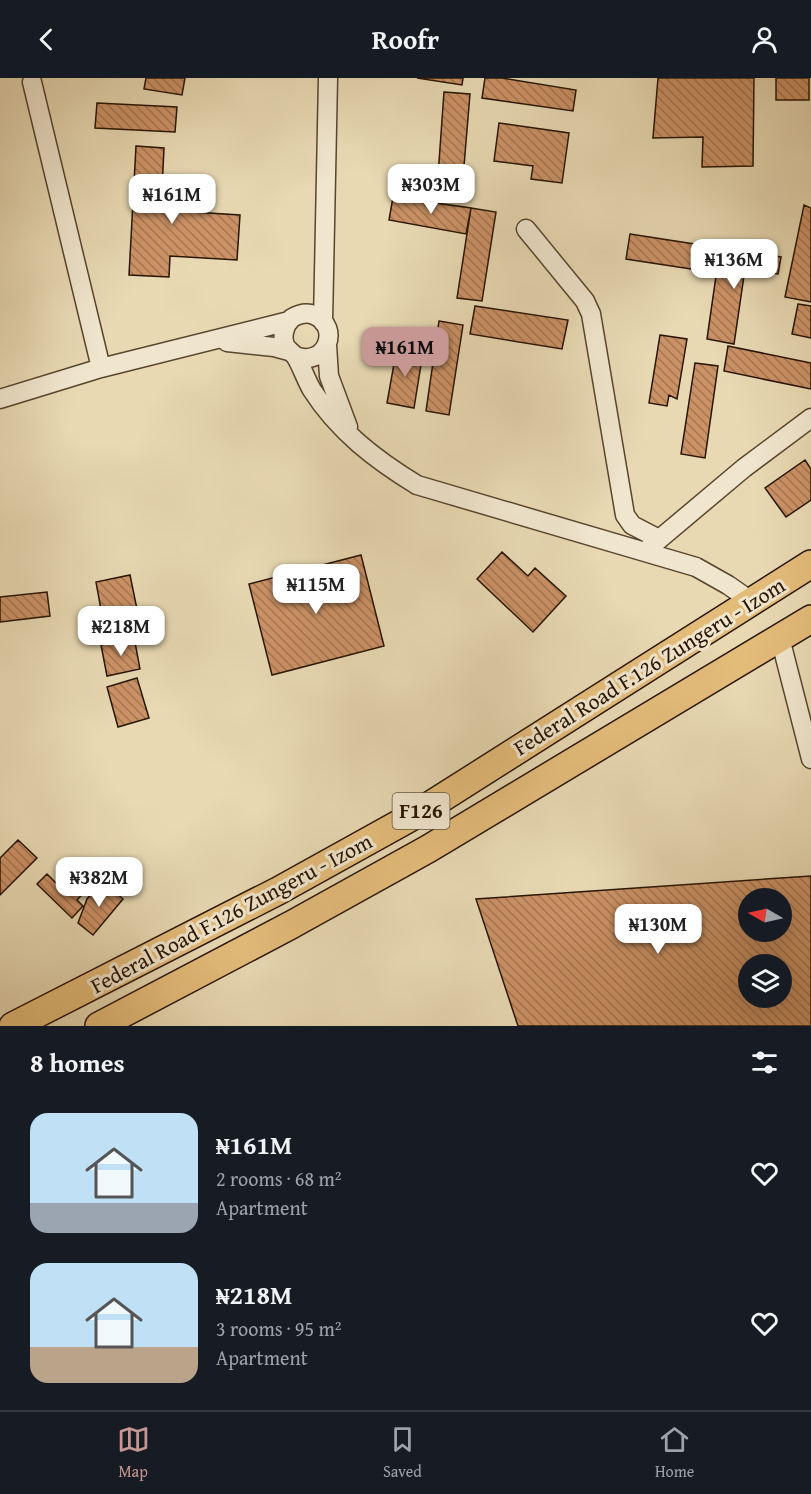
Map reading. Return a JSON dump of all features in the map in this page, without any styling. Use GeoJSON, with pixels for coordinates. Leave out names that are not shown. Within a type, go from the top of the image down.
{"type":"FeatureCollection","features":[{"type":"Feature","properties":{"kind":"main road","name":"Federal Road F.126 Zungeru - Izom"},"geometry":{"type":"LineString","coordinates":[[13,1026],[278,891],[415,815],[811,564]]}},
{"type":"Feature","properties":{"kind":"main road","name":"Federal Road F.126 Zungeru - Izom"},"geometry":{"type":"LineString","coordinates":[[99,1026],[291,926],[428,849],[811,619]]}},
{"type":"Feature","properties":{"kind":"street"},"geometry":{"type":"LineString","coordinates":[[328,78],[323,322],[328,337],[329,376],[354,440]]}},
{"type":"Feature","properties":{"kind":"street"},"geometry":{"type":"LineString","coordinates":[[32,81],[101,368]]}},
{"type":"Feature","properties":{"kind":"street"},"geometry":{"type":"LineString","coordinates":[[526,229],[585,302],[591,314],[625,515],[632,525],[659,539]]}},
{"type":"Feature","properties":{"kind":"street"},"geometry":{"type":"LineString","coordinates":[[326,256],[318,286],[311,300],[284,333],[285,346],[312,390],[334,419],[354,440],[385,465],[417,485],[696,567],[751,601]]}},
{"type":"Feature","properties":{"kind":"street"},"geometry":{"type":"LineString","coordinates":[[0,399],[101,368],[214,341],[308,314],[316,316],[323,322]]}},
{"type":"Feature","properties":{"kind":"street"},"geometry":{"type":"LineString","coordinates":[[214,341],[266,346],[307,359],[319,355],[327,345]]}},
{"type":"Feature","properties":{"kind":"street"},"geometry":{"type":"LineString","coordinates":[[644,552],[744,468],[811,417]]}},
{"type":"Feature","properties":{"kind":"street"},"geometry":{"type":"LineString","coordinates":[[780,638],[811,759]]}},
{"type":"Feature","properties":{"kind":"building"},"geometry":{"type":"Polygon","coordinates":[[[146,78],[185,78],[182,95],[144,89],[146,78]]]}},
{"type":"Feature","properties":{"kind":"building"},"geometry":{"type":"Polygon","coordinates":[[[417,78],[463,78],[462,85],[417,78]]]}},
{"type":"Feature","properties":{"kind":"building"},"geometry":{"type":"Polygon","coordinates":[[[485,78],[502,78],[576,90],[573,111],[482,98],[485,78]]]}},
{"type":"Feature","properties":{"kind":"building"},"geometry":{"type":"Polygon","coordinates":[[[658,78],[754,78],[753,166],[702,167],[703,137],[653,138],[658,78]]]}},
{"type":"Feature","properties":{"kind":"building"},"geometry":{"type":"Polygon","coordinates":[[[776,78],[809,78],[809,100],[776,100],[776,78]]]}},
{"type":"Feature","properties":{"kind":"building"},"geometry":{"type":"Polygon","coordinates":[[[444,92],[470,94],[463,178],[438,176],[444,92]]]}},
{"type":"Feature","properties":{"kind":"building"},"geometry":{"type":"Polygon","coordinates":[[[97,103],[177,107],[175,132],[95,128],[97,103]]]}},
{"type":"Feature","properties":{"kind":"building"},"geometry":{"type":"Polygon","coordinates":[[[499,123],[569,133],[562,183],[531,179],[533,166],[494,161],[499,123]]]}},
{"type":"Feature","properties":{"kind":"building"},"geometry":{"type":"Polygon","coordinates":[[[136,146],[164,148],[161,210],[240,215],[237,260],[170,256],[169,277],[129,275],[136,146]]]}},
{"type":"Feature","properties":{"kind":"building"},"geometry":{"type":"Polygon","coordinates":[[[393,197],[471,208],[466,234],[389,220],[393,197]]]}},
{"type":"Feature","properties":{"kind":"building"},"geometry":{"type":"Polygon","coordinates":[[[804,205],[811,208],[811,302],[785,297],[804,205]]]}},
{"type":"Feature","properties":{"kind":"building"},"geometry":{"type":"Polygon","coordinates":[[[471,208],[496,212],[482,301],[457,298],[471,208]]]}},
{"type":"Feature","properties":{"kind":"building"},"geometry":{"type":"Polygon","coordinates":[[[630,234],[720,248],[717,273],[626,259],[630,234]]]}},
{"type":"Feature","properties":{"kind":"building"},"geometry":{"type":"Polygon","coordinates":[[[720,248],[781,257],[778,274],[745,269],[734,344],[707,339],[720,248]]]}},
{"type":"Feature","properties":{"kind":"building"},"geometry":{"type":"Polygon","coordinates":[[[798,304],[811,306],[811,338],[792,334],[798,304]]]}},
{"type":"Feature","properties":{"kind":"building"},"geometry":{"type":"Polygon","coordinates":[[[475,306],[568,320],[562,349],[470,334],[475,306]]]}},
{"type":"Feature","properties":{"kind":"building"},"geometry":{"type":"Polygon","coordinates":[[[439,321],[463,325],[449,415],[426,411],[439,321]]]}},
{"type":"Feature","properties":{"kind":"building"},"geometry":{"type":"Polygon","coordinates":[[[660,335],[687,339],[677,399],[669,395],[667,406],[649,403],[660,335]]]}},
{"type":"Feature","properties":{"kind":"building"},"geometry":{"type":"Polygon","coordinates":[[[728,346],[811,363],[811,389],[724,371],[728,346]]]}},
{"type":"Feature","properties":{"kind":"building"},"geometry":{"type":"Polygon","coordinates":[[[397,347],[423,352],[414,408],[387,403],[397,347]]]}},
{"type":"Feature","properties":{"kind":"building"},"geometry":{"type":"Polygon","coordinates":[[[695,363],[718,366],[705,458],[681,454],[695,363]]]}},
{"type":"Feature","properties":{"kind":"building"},"geometry":{"type":"Polygon","coordinates":[[[805,460],[811,469],[811,500],[786,517],[765,488],[805,460]]]}},
{"type":"Feature","properties":{"kind":"building"},"geometry":{"type":"Polygon","coordinates":[[[502,552],[528,576],[535,568],[566,596],[533,632],[477,579],[502,552]]]}},
{"type":"Feature","properties":{"kind":"building"},"geometry":{"type":"Polygon","coordinates":[[[361,555],[384,646],[272,675],[249,584],[361,555]]]}},
{"type":"Feature","properties":{"kind":"building"},"geometry":{"type":"Polygon","coordinates":[[[130,575],[139,619],[104,626],[96,582],[130,575]]]}},
{"type":"Feature","properties":{"kind":"building"},"geometry":{"type":"Polygon","coordinates":[[[47,592],[50,616],[0,622],[0,597],[47,592]]]}},
{"type":"Feature","properties":{"kind":"building"},"geometry":{"type":"Polygon","coordinates":[[[134,637],[140,669],[107,676],[101,645],[134,637]]]}},
{"type":"Feature","properties":{"kind":"building"},"geometry":{"type":"Polygon","coordinates":[[[137,678],[149,718],[118,727],[107,687],[137,678]]]}},
{"type":"Feature","properties":{"kind":"building"},"geometry":{"type":"Polygon","coordinates":[[[18,840],[37,858],[0,895],[0,858],[18,840]]]}},
{"type":"Feature","properties":{"kind":"building"},"geometry":{"type":"Polygon","coordinates":[[[78,870],[97,879],[77,900],[83,906],[72,918],[37,884],[47,874],[61,888],[78,870]]]}},
{"type":"Feature","properties":{"kind":"building"},"geometry":{"type":"Polygon","coordinates":[[[811,876],[811,1026],[518,1026],[476,899],[811,876]]]}},
{"type":"Feature","properties":{"kind":"building"},"geometry":{"type":"Polygon","coordinates":[[[102,881],[123,899],[93,935],[78,923],[87,899],[102,881]]]}}]}
